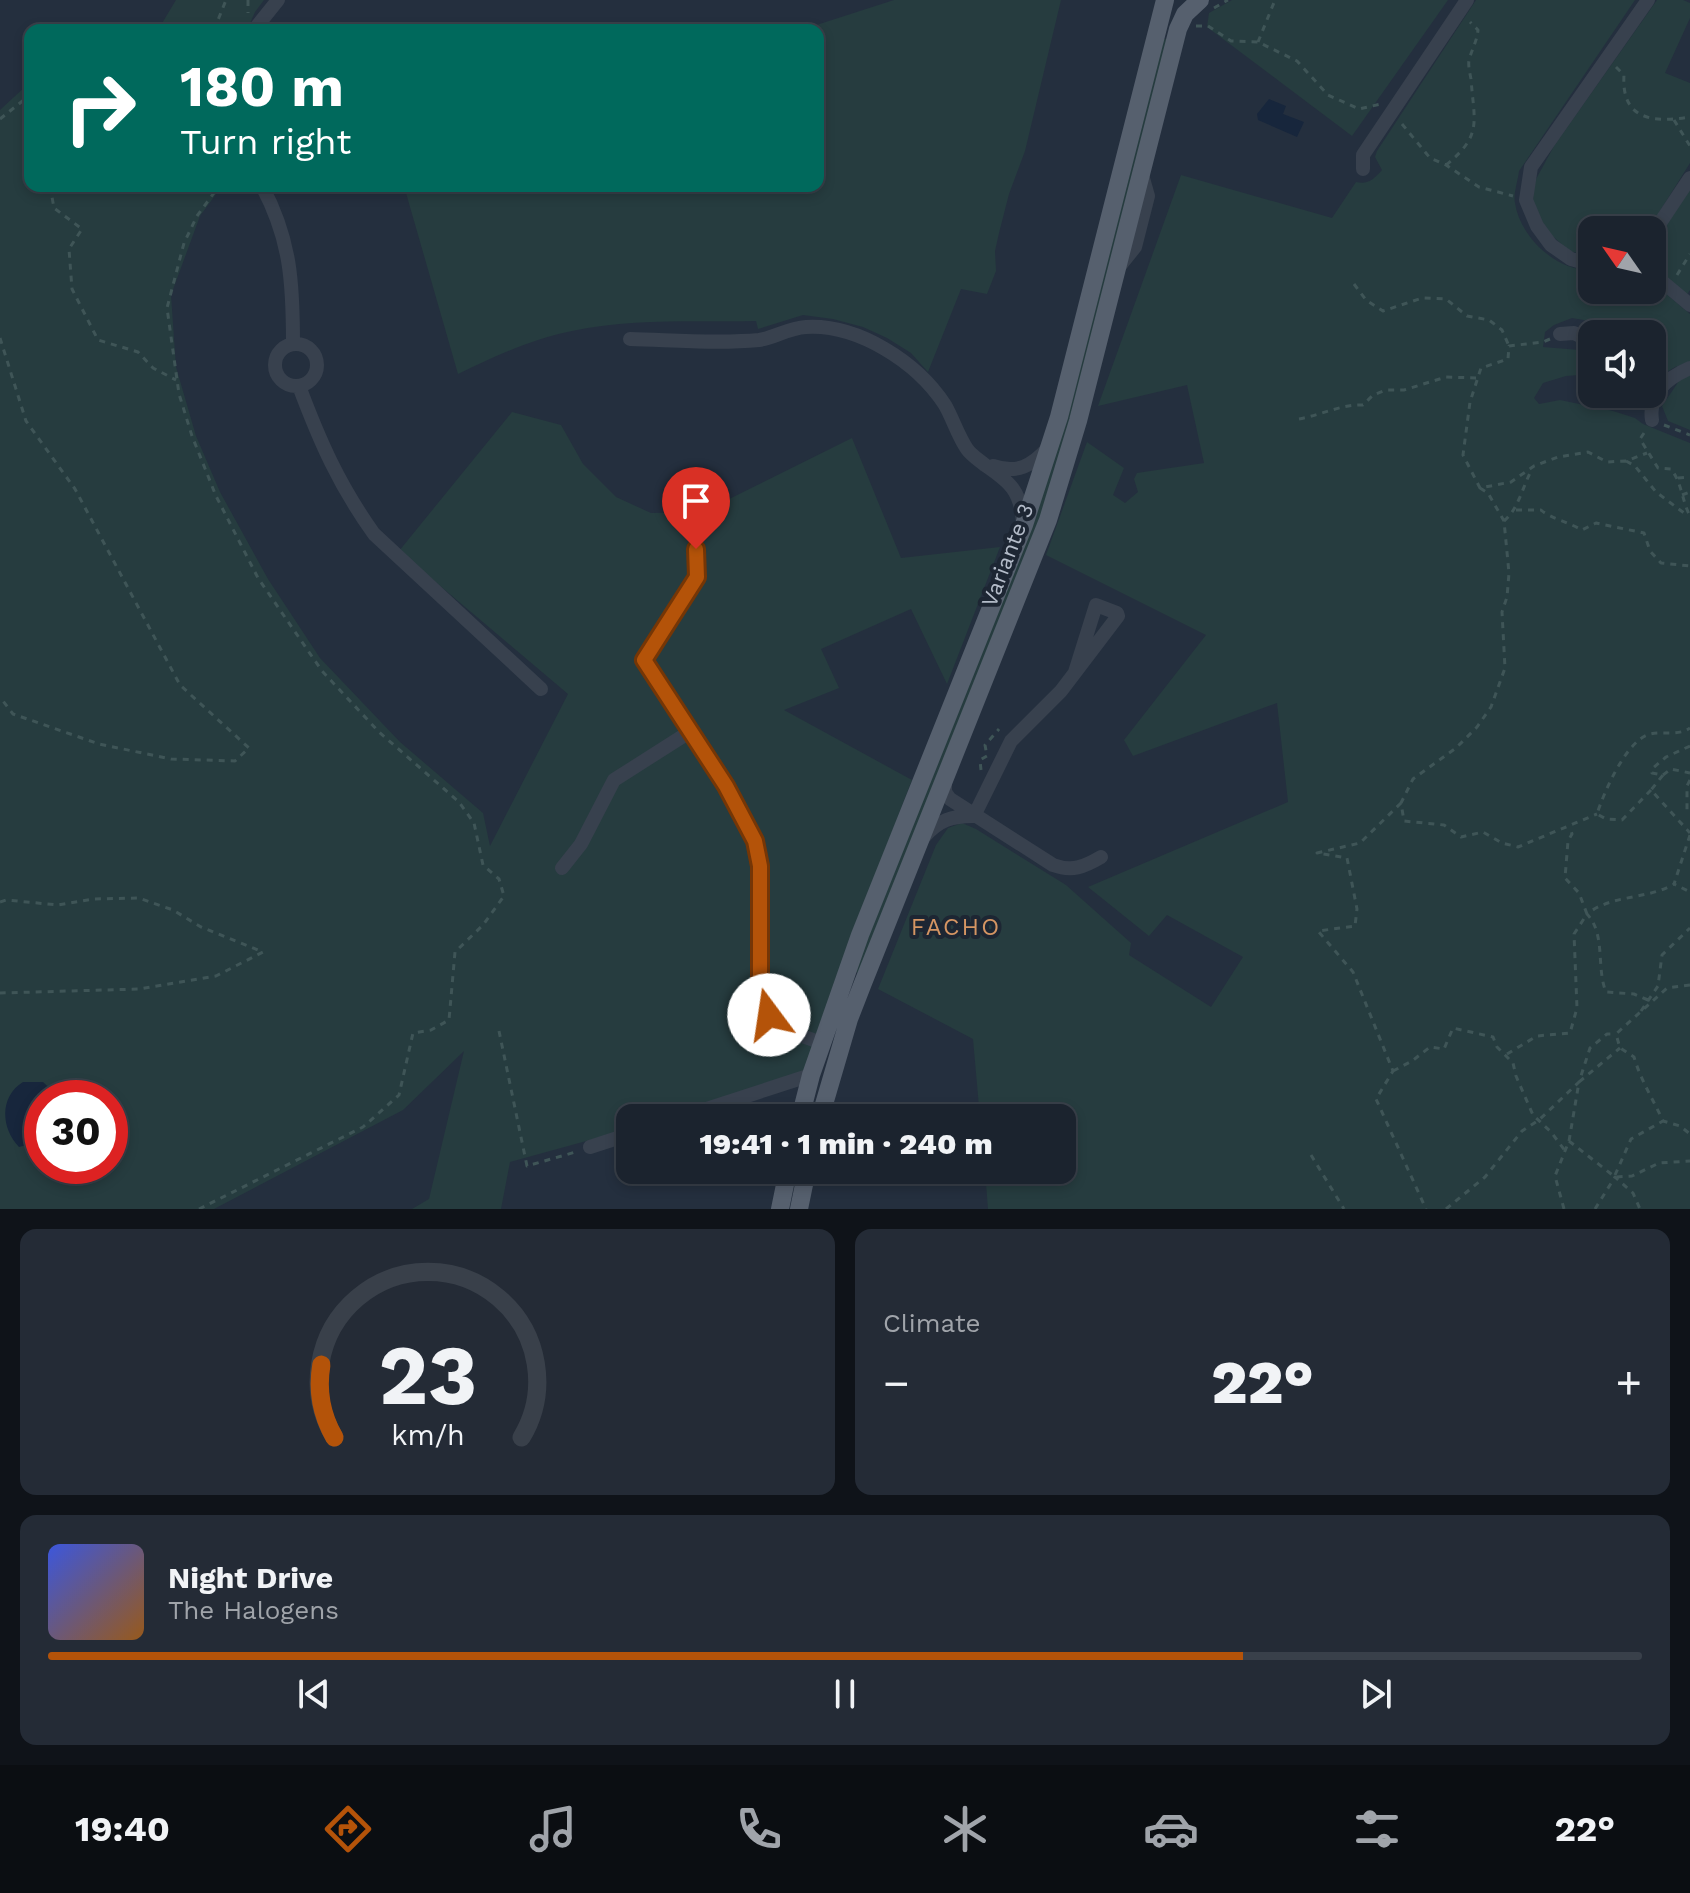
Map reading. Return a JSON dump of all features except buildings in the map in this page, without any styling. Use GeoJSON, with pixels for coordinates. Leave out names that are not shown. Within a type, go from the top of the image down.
{"type":"FeatureCollection","features":[{"type":"Feature","properties":{"kind":"main road","name":"Variante 3"},"geometry":{"type":"LineString","coordinates":[[804,1104],[860,935],[1024,525],[1059,417],[1165,0]]}},
{"type":"Feature","properties":{"kind":"main road","name":"Variante 3"},"geometry":{"type":"LineString","coordinates":[[824,1104],[849,1019],[1048,520],[1078,421],[1178,29],[1185,14],[1200,0]]}},
{"type":"Feature","properties":{"kind":"main road"},"geometry":{"type":"LineString","coordinates":[[780,1209],[785,1184]]}},
{"type":"Feature","properties":{"kind":"main road"},"geometry":{"type":"LineString","coordinates":[[799,1209],[804,1184]]}},
{"type":"Feature","properties":{"kind":"street"},"geometry":{"type":"LineString","coordinates":[[253,24],[278,0]]}},
{"type":"Feature","properties":{"kind":"street"},"geometry":{"type":"LineString","coordinates":[[1578,261],[1551,245],[1537,226],[1526,200],[1531,167],[1648,0]]}},
{"type":"Feature","properties":{"kind":"street"},"geometry":{"type":"LineString","coordinates":[[1363,169],[1363,155],[1463,6]]}},
{"type":"Feature","properties":{"kind":"street"},"geometry":{"type":"LineString","coordinates":[[1665,216],[1690,178]]}},
{"type":"Feature","properties":{"kind":"street"},"geometry":{"type":"LineString","coordinates":[[265,192],[278,216],[290,263],[293,344]]}},
{"type":"Feature","properties":{"kind":"street"},"geometry":{"type":"LineString","coordinates":[[1666,286],[1690,305]]}},
{"type":"Feature","properties":{"kind":"street"},"geometry":{"type":"LineString","coordinates":[[630,339],[754,340],[806,327],[823,327],[862,338],[912,367],[928,383],[943,403],[967,450],[1006,479],[1013,488],[1022,508],[1024,525]]}},
{"type":"Feature","properties":{"kind":"street"},"geometry":{"type":"LineString","coordinates":[[1560,334],[1578,335]]}},
{"type":"Feature","properties":{"kind":"street"},"geometry":{"type":"LineString","coordinates":[[293,344],[309,348],[317,362],[313,378],[299,386],[283,382],[275,368],[279,352],[293,344]]}},
{"type":"Feature","properties":{"kind":"street"},"geometry":{"type":"LineString","coordinates":[[1666,383],[1690,368]]}},
{"type":"Feature","properties":{"kind":"street"},"geometry":{"type":"LineString","coordinates":[[299,386],[324,452],[374,534],[541,689]]}},
{"type":"Feature","properties":{"kind":"street"},"geometry":{"type":"LineString","coordinates":[[1652,408],[1652,420]]}},
{"type":"Feature","properties":{"kind":"street"},"geometry":{"type":"LineString","coordinates":[[977,459],[996,467],[1019,469],[1037,460],[1048,448]]}},
{"type":"Feature","properties":{"kind":"street"},"geometry":{"type":"LineString","coordinates":[[696,549],[697,577],[644,660],[726,786],[755,841],[760,866],[760,994],[769,1015],[779,1028],[822,1043]]}},
{"type":"Feature","properties":{"kind":"street"},"geometry":{"type":"LineString","coordinates":[[974,816],[1011,741],[1061,691],[1075,672]]}},
{"type":"Feature","properties":{"kind":"street"},"geometry":{"type":"LineString","coordinates":[[562,868],[581,844],[614,780],[691,731]]}},
{"type":"Feature","properties":{"kind":"street"},"geometry":{"type":"LineString","coordinates":[[945,779],[945,792],[950,799],[1053,865],[1066,869],[1078,868],[1101,857]]}},
{"type":"Feature","properties":{"kind":"street"},"geometry":{"type":"LineString","coordinates":[[918,846],[942,820],[974,816]]}},
{"type":"Feature","properties":{"kind":"street"},"geometry":{"type":"LineString","coordinates":[[722,1104],[811,1075]]}},
{"type":"Feature","properties":{"kind":"street"},"geometry":{"type":"LineString","coordinates":[[590,1147],[616,1139]]}},
{"type":"Feature","properties":{"kind":"path"},"geometry":{"type":"LineString","coordinates":[[216,24],[226,0]]}},
{"type":"Feature","properties":{"kind":"path"},"geometry":{"type":"LineString","coordinates":[[247,15],[248,0]]}},
{"type":"Feature","properties":{"kind":"path"},"geometry":{"type":"LineString","coordinates":[[1258,42],[1275,0]]}},
{"type":"Feature","properties":{"kind":"path"},"geometry":{"type":"LineString","coordinates":[[1446,165],[1465,150],[1472,138],[1476,111],[1469,61],[1477,43],[1478,30],[1463,6]]}},
{"type":"Feature","properties":{"kind":"path"},"geometry":{"type":"LineString","coordinates":[[1189,26],[1208,26],[1231,41],[1258,42],[1297,61],[1328,95],[1359,109],[1385,103],[1430,158],[1479,187],[1526,200]]}},
{"type":"Feature","properties":{"kind":"path"},"geometry":{"type":"LineString","coordinates":[[1607,58],[1624,75],[1623,92],[1630,108],[1642,116],[1674,120],[1690,117]]}},
{"type":"Feature","properties":{"kind":"path"},"geometry":{"type":"LineString","coordinates":[[0,119],[24,100]]}},
{"type":"Feature","properties":{"kind":"path"},"geometry":{"type":"LineString","coordinates":[[1674,120],[1690,146]]}},
{"type":"Feature","properties":{"kind":"path"},"geometry":{"type":"LineString","coordinates":[[51,192],[54,208],[82,229],[69,249],[72,289],[98,340],[138,352],[153,368],[176,380]]}},
{"type":"Feature","properties":{"kind":"path"},"geometry":{"type":"LineString","coordinates":[[199,1209],[363,1127],[399,1095],[413,1033],[431,1030],[449,1020],[455,952],[483,925],[504,896],[499,879],[483,865],[474,823],[459,802],[379,732],[322,671],[258,578],[216,496],[192,436],[176,380],[167,308],[184,243],[197,216],[215,192]]}},
{"type":"Feature","properties":{"kind":"path"},"geometry":{"type":"LineString","coordinates":[[1669,289],[1690,254]]}},
{"type":"Feature","properties":{"kind":"path"},"geometry":{"type":"LineString","coordinates":[[1354,284],[1366,300],[1383,311],[1422,298],[1446,299],[1467,316],[1489,320],[1502,330],[1509,346],[1508,359],[1481,368],[1476,378],[1463,455],[1480,488],[1488,493],[1504,521],[1509,573],[1502,612],[1505,668],[1491,707],[1456,748],[1413,779],[1401,803],[1360,843],[1317,853],[1347,858],[1357,909],[1355,926],[1318,931],[1353,972],[1393,1071]]}},
{"type":"Feature","properties":{"kind":"path"},"geometry":{"type":"LineString","coordinates":[[1509,346],[1543,342],[1560,334]]}},
{"type":"Feature","properties":{"kind":"path"},"geometry":{"type":"LineString","coordinates":[[0,338],[26,421],[75,489],[180,685],[249,748],[235,761],[171,759],[99,744],[13,714],[0,697]]}},
{"type":"Feature","properties":{"kind":"path"},"geometry":{"type":"LineString","coordinates":[[1299,419],[1330,413],[1347,404],[1363,405],[1373,395],[1386,390],[1404,390],[1446,377],[1476,378]]}},
{"type":"Feature","properties":{"kind":"path"},"geometry":{"type":"LineString","coordinates":[[1690,435],[1652,420],[1640,439],[1658,468],[1671,469],[1678,478],[1690,517]]}},
{"type":"Feature","properties":{"kind":"path"},"geometry":{"type":"LineString","coordinates":[[1480,488],[1511,482],[1534,466],[1558,457],[1588,452],[1607,462],[1626,461],[1647,453]]}},
{"type":"Feature","properties":{"kind":"path"},"geometry":{"type":"LineString","coordinates":[[1626,461],[1635,466],[1656,492],[1690,517]]}},
{"type":"Feature","properties":{"kind":"path"},"geometry":{"type":"LineString","coordinates":[[1504,521],[1516,510],[1519,492],[1534,466]]}},
{"type":"Feature","properties":{"kind":"path"},"geometry":{"type":"LineString","coordinates":[[1678,478],[1690,477]]}},
{"type":"Feature","properties":{"kind":"path"},"geometry":{"type":"LineString","coordinates":[[1682,495],[1690,492]]}},
{"type":"Feature","properties":{"kind":"path"},"geometry":{"type":"LineString","coordinates":[[1516,510],[1541,510],[1549,517],[1560,518],[1582,530],[1596,523],[1644,533],[1650,551],[1661,563],[1689,564]]}},
{"type":"Feature","properties":{"kind":"path"},"geometry":{"type":"LineString","coordinates":[[1401,803],[1404,821],[1444,825],[1461,837],[1483,832],[1502,843],[1518,847],[1597,814],[1602,798],[1628,750],[1647,735],[1684,732],[1690,728]]}},
{"type":"Feature","properties":{"kind":"path"},"geometry":{"type":"LineString","coordinates":[[1663,775],[1652,773],[1653,768],[1666,757],[1690,746]]}},
{"type":"Feature","properties":{"kind":"path"},"geometry":{"type":"LineString","coordinates":[[1597,814],[1606,819],[1622,820],[1671,769],[1690,773]]}},
{"type":"Feature","properties":{"kind":"path"},"geometry":{"type":"LineString","coordinates":[[1690,780],[1687,786],[1687,811],[1690,813]]}},
{"type":"Feature","properties":{"kind":"path"},"geometry":{"type":"LineString","coordinates":[[1507,1054],[1537,1036],[1570,1033],[1577,1008],[1574,934],[1587,914],[1599,905],[1663,890],[1674,884],[1690,834],[1651,790]]}},
{"type":"Feature","properties":{"kind":"path"},"geometry":{"type":"LineString","coordinates":[[1569,826],[1572,834],[1568,841],[1565,878],[1579,893],[1587,914],[1597,928],[1600,977],[1606,992],[1634,994],[1648,1000]]}},
{"type":"Feature","properties":{"kind":"path"},"geometry":{"type":"LineString","coordinates":[[1674,884],[1690,892]]}},
{"type":"Feature","properties":{"kind":"path"},"geometry":{"type":"LineString","coordinates":[[0,902],[58,905],[93,899],[139,898],[173,910],[201,927],[263,952],[216,976],[139,989],[0,993]]}},
{"type":"Feature","properties":{"kind":"path"},"geometry":{"type":"LineString","coordinates":[[1639,1015],[1658,986],[1662,955],[1690,928]]}},
{"type":"Feature","properties":{"kind":"path"},"geometry":{"type":"LineString","coordinates":[[1564,1209],[1555,1176],[1566,1152],[1579,1082],[1590,1048],[1607,1034],[1616,1034],[1667,988],[1690,985]]}},
{"type":"Feature","properties":{"kind":"path"},"geometry":{"type":"LineString","coordinates":[[1426,1209],[1376,1099],[1393,1071],[1430,1047],[1444,1049],[1453,1028],[1493,1037],[1497,1047],[1507,1054],[1533,1115],[1566,1152]]}},
{"type":"Feature","properties":{"kind":"path"},"geometry":{"type":"LineString","coordinates":[[499,1031],[527,1166],[590,1147]]}},
{"type":"Feature","properties":{"kind":"path"},"geometry":{"type":"LineString","coordinates":[[1616,1034],[1620,1048],[1634,1057],[1641,1082],[1653,1097],[1663,1121]]}},
{"type":"Feature","properties":{"kind":"path"},"geometry":{"type":"LineString","coordinates":[[1446,1209],[1485,1177],[1522,1131],[1539,1120],[1620,1048]]}},
{"type":"Feature","properties":{"kind":"path"},"geometry":{"type":"LineString","coordinates":[[1595,1209],[1615,1177],[1631,1139],[1663,1121],[1680,1126],[1690,1134]]}},
{"type":"Feature","properties":{"kind":"path"},"geometry":{"type":"LineString","coordinates":[[1569,1141],[1633,1193],[1640,1209]]}},
{"type":"Feature","properties":{"kind":"path"},"geometry":{"type":"LineString","coordinates":[[1311,1155],[1344,1209]]}},
{"type":"Feature","properties":{"kind":"path"},"geometry":{"type":"LineString","coordinates":[[1615,1177],[1632,1176],[1659,1163],[1690,1161]]}},
{"type":"Feature","properties":{"kind":"green space"},"geometry":{"type":"Polygon","coordinates":[[[176,0],[264,0],[250,24],[162,24],[176,0]]]}},
{"type":"Feature","properties":{"kind":"green space"},"geometry":{"type":"Polygon","coordinates":[[[894,0],[1061,0],[1025,151],[999,233],[995,251],[996,271],[987,294],[961,289],[928,372],[911,353],[863,327],[803,315],[758,329],[756,321],[664,322],[595,327],[528,343],[458,374],[406,192],[824,192],[824,24],[820,24],[894,0]]]}},
{"type":"Feature","properties":{"kind":"green space"},"geometry":{"type":"Polygon","coordinates":[[[1232,0],[1448,0],[1352,136],[1207,27],[1209,13],[1232,0]]]}},
{"type":"Feature","properties":{"kind":"green space"},"geometry":{"type":"Polygon","coordinates":[[[1476,0],[1635,0],[1519,171],[1515,199],[1518,216],[1532,240],[1554,259],[1578,269],[1578,304],[1666,304],[1666,294],[1690,314],[1690,362],[1666,372],[1666,320],[1572,318],[1554,325],[1545,332],[1543,347],[1578,350],[1578,375],[1543,383],[1534,398],[1539,404],[1560,400],[1578,404],[1578,408],[1613,411],[1690,443],[1690,1209],[988,1209],[986,1184],[1076,1184],[1076,1104],[979,1104],[973,1039],[878,989],[936,845],[948,828],[962,823],[1066,885],[1131,943],[1129,955],[1211,1007],[1243,957],[1167,915],[1149,936],[1088,887],[1288,802],[1277,703],[1133,756],[1124,740],[1206,635],[1046,555],[1087,442],[1124,468],[1113,495],[1125,503],[1138,492],[1134,479],[1137,473],[1204,463],[1187,385],[1098,406],[1181,175],[1332,218],[1356,182],[1364,183],[1382,170],[1375,157],[1476,0]]]}},
{"type":"Feature","properties":{"kind":"green space"},"geometry":{"type":"Polygon","coordinates":[[[1657,0],[1690,3],[1690,18],[1665,73],[1690,83],[1690,163],[1656,216],[1578,216],[1578,253],[1569,251],[1546,230],[1533,201],[1534,183],[1554,146],[1657,0]]]}},
{"type":"Feature","properties":{"kind":"green space"},"geometry":{"type":"Polygon","coordinates":[[[1162,39],[1167,39],[1079,389],[1047,500],[859,973],[853,971],[1019,555],[1162,39]]]}},
{"type":"Feature","properties":{"kind":"green space"},"geometry":{"type":"Polygon","coordinates":[[[24,88],[24,192],[218,192],[200,216],[171,295],[176,367],[196,436],[220,492],[268,579],[320,658],[400,742],[483,813],[490,846],[568,694],[399,551],[512,412],[561,425],[583,464],[616,497],[651,513],[703,512],[852,438],[901,558],[1000,547],[947,684],[911,609],[821,649],[839,688],[784,710],[912,780],[834,983],[801,1080],[717,1104],[616,1104],[616,1133],[510,1162],[501,1209],[412,1209],[429,1199],[464,1051],[403,1110],[214,1209],[0,1209],[0,110],[24,88]]]}},
{"type":"Feature","properties":{"kind":"green space"},"geometry":{"type":"Polygon","coordinates":[[[1690,188],[1690,290],[1686,296],[1666,277],[1666,223],[1690,188]]]}},
{"type":"Feature","properties":{"kind":"green space"},"geometry":{"type":"Polygon","coordinates":[[[1690,373],[1690,430],[1668,421],[1663,408],[1666,408],[1666,400],[1681,378],[1690,373]]]}},
{"type":"Feature","properties":{"kind":"water"},"geometry":{"type":"Polygon","coordinates":[[[1269,99],[1286,106],[1283,114],[1304,122],[1297,137],[1258,120],[1257,114],[1269,99]]]}},
{"type":"Feature","properties":{"kind":"water"},"geometry":{"type":"Polygon","coordinates":[[[24,1082],[24,1146],[19,1147],[8,1130],[5,1112],[15,1088],[24,1082]]]}},
{"type":"Feature","properties":{"kind":"district","name":"FACHO"},"geometry":{"type":"Point","coordinates":[956,927]}},
{"type":"Feature","properties":{"kind":"route"},"geometry":{"type":"LineString","coordinates":[[696,549],[697,577],[644,660],[726,786],[755,841],[760,866],[760,994],[769,1015]]}}]}
